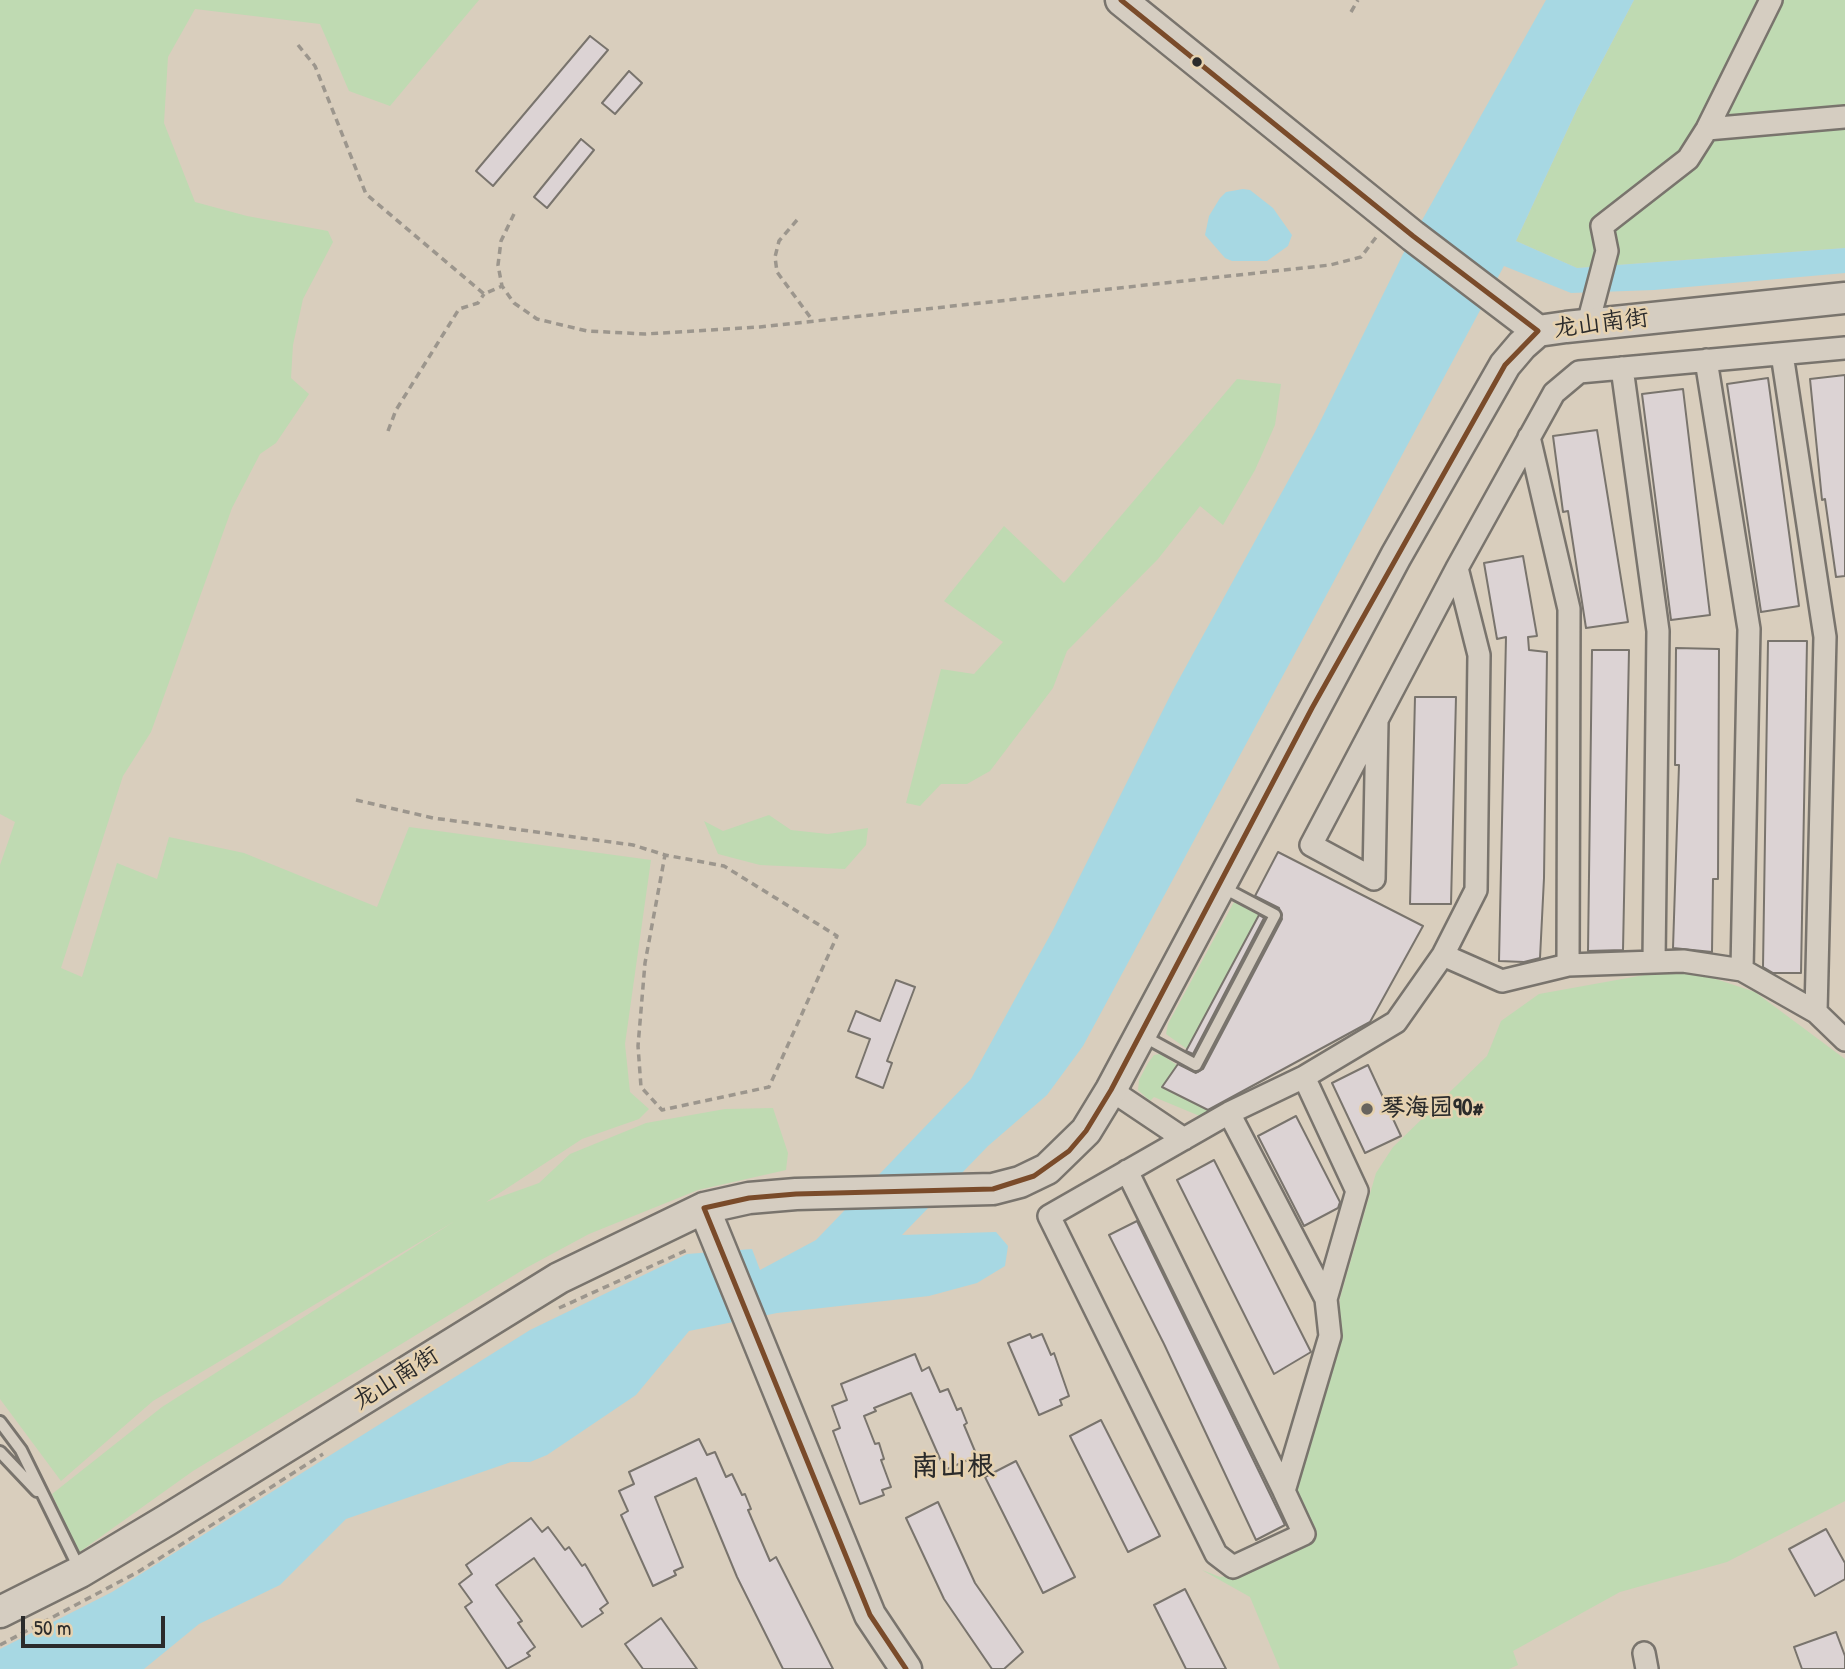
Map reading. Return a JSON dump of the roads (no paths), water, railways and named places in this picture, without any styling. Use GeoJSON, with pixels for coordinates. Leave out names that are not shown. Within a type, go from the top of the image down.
{"type":"FeatureCollection","features":[{"type":"Feature","properties":{"kind":"street"},"geometry":{"type":"LineString","coordinates":[[1121,0],[1413,236],[1538,331]]}},
{"type":"Feature","properties":{"kind":"street"},"geometry":{"type":"LineString","coordinates":[[1592,324],[1591,312],[1607,251],[1602,226],[1688,159],[1707,129],[1771,0]]}},
{"type":"Feature","properties":{"kind":"street"},"geometry":{"type":"LineString","coordinates":[[1707,129],[1845,117]]}},
{"type":"Feature","properties":{"kind":"street","name":"龙山南街"},"geometry":{"type":"LineString","coordinates":[[0,1612],[80,1572],[559,1278],[704,1208],[749,1198],[810,1193],[964,1191],[1006,1186],[1047,1169],[1086,1131],[1111,1090],[1389,567],[1505,365],[1538,331],[1845,298]]}},
{"type":"Feature","properties":{"kind":"street"},"geometry":{"type":"LineString","coordinates":[[1377,722],[1374,878],[1311,845],[1457,568],[1555,393],[1579,372],[1845,348]]}},
{"type":"Feature","properties":{"kind":"street"},"geometry":{"type":"LineString","coordinates":[[1782,354],[1825,637],[1816,1012]]}},
{"type":"Feature","properties":{"kind":"street"},"geometry":{"type":"LineString","coordinates":[[1706,360],[1749,629],[1742,970]]}},
{"type":"Feature","properties":{"kind":"street"},"geometry":{"type":"LineString","coordinates":[[1622,368],[1658,631],[1654,961]]}},
{"type":"Feature","properties":{"kind":"street"},"geometry":{"type":"LineString","coordinates":[[1529,438],[1569,609],[1568,965]]}},
{"type":"Feature","properties":{"kind":"street"},"geometry":{"type":"LineString","coordinates":[[1128,1171],[1304,1534],[1233,1567],[1216,1554],[1049,1216],[1229,1113],[1304,1077],[1396,1022],[1443,955],[1476,890],[1479,655],[1457,568]]}},
{"type":"Feature","properties":{"kind":"street"},"geometry":{"type":"LineString","coordinates":[[1443,955],[1503,981],[1568,965],[1654,961],[1683,961],[1742,970],[1816,1012],[1845,1040]]}},
{"type":"Feature","properties":{"kind":"street"},"geometry":{"type":"LineString","coordinates":[[1304,1077],[1357,1191],[1326,1299]]}},
{"type":"Feature","properties":{"kind":"street"},"geometry":{"type":"LineString","coordinates":[[1111,1090],[1184,1139]]}},
{"type":"Feature","properties":{"kind":"street"},"geometry":{"type":"LineString","coordinates":[[1229,1113],[1326,1299],[1330,1336],[1284,1491]]}},
{"type":"Feature","properties":{"kind":"street"},"geometry":{"type":"LineString","coordinates":[[704,1208],[870,1615],[906,1669]]}},
{"type":"Feature","properties":{"kind":"lane"},"geometry":{"type":"LineString","coordinates":[[1140,1035],[1196,1065],[1276,915],[1219,886]]}},
{"type":"Feature","properties":{"kind":"lane"},"geometry":{"type":"LineString","coordinates":[[0,1422],[21,1450],[80,1572]]}},
{"type":"Feature","properties":{"kind":"lane"},"geometry":{"type":"LineString","coordinates":[[0,1452],[43,1499]]}},
{"type":"Feature","properties":{"kind":"water"},"geometry":{"type":"Polygon","coordinates":[[[1546,0],[1634,0],[1578,107],[1516,241],[1577,268],[1845,248],[1845,273],[1654,290],[1571,293],[1504,266],[1083,1046],[1047,1095],[988,1146],[902,1235],[996,1232],[1008,1246],[1005,1266],[977,1283],[929,1296],[777,1313],[689,1331],[636,1395],[547,1455],[530,1462],[511,1462],[346,1519],[280,1585],[199,1624],[144,1669],[0,1669],[0,1649],[112,1592],[530,1330],[687,1254],[752,1249],[760,1270],[816,1240],[971,1079],[1054,928],[1173,690],[1315,432],[1403,254],[1546,0]]]}},
{"type":"Feature","properties":{"kind":"water"},"geometry":{"type":"Polygon","coordinates":[[[1250,190],[1273,208],[1292,235],[1288,246],[1267,261],[1232,261],[1225,258],[1205,235],[1209,216],[1220,198],[1226,192],[1250,190]]]}},
{"type":"Feature","properties":{"kind":"place","name":"琴海园90#"},"geometry":{"type":"Point","coordinates":[1367,1109]}},
{"type":"Feature","properties":{"kind":"district","name":"南山根"},"geometry":{"type":"Point","coordinates":[953,1468]}}]}
